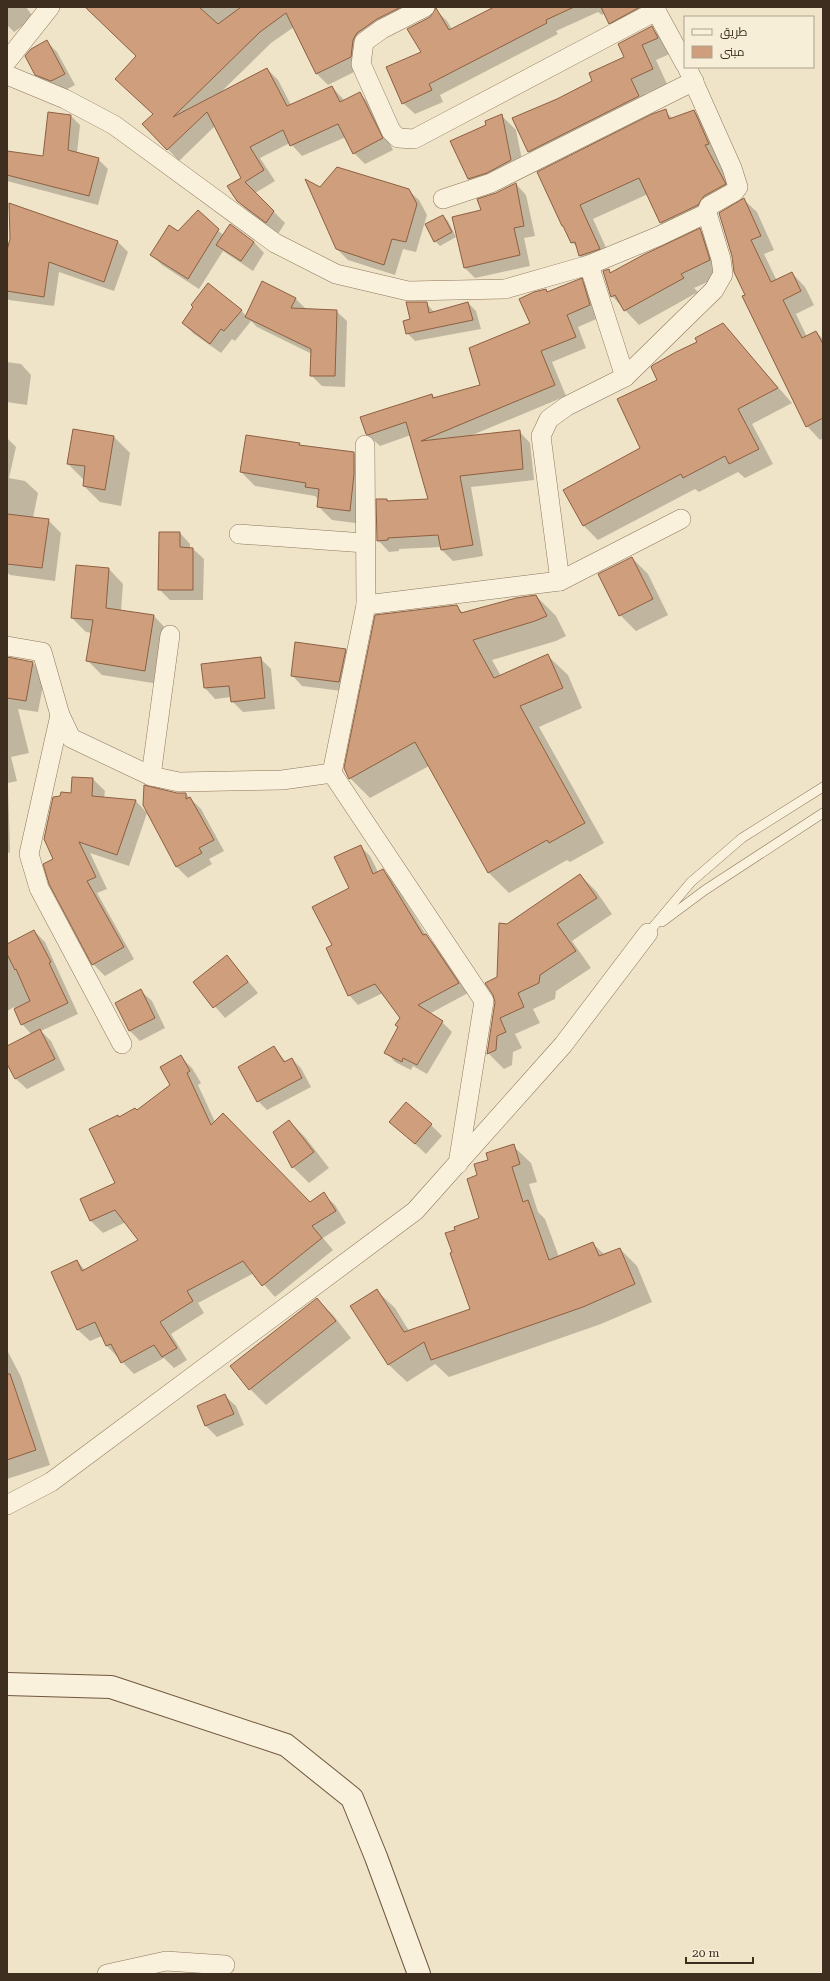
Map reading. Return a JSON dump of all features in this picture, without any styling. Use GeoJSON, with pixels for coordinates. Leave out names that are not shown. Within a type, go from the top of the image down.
{"type":"FeatureCollection","features":[{"type":"Feature","properties":{"kind":"street"},"geometry":{"type":"LineString","coordinates":[[7,61],[50,7]]}},
{"type":"Feature","properties":{"kind":"street"},"geometry":{"type":"LineString","coordinates":[[425,7],[382,29],[364,42],[361,64],[391,131],[398,138],[414,139],[655,9],[684,62]]}},
{"type":"Feature","properties":{"kind":"street"},"geometry":{"type":"LineString","coordinates":[[444,199],[491,183],[690,74],[732,168],[738,187],[734,192],[709,206],[707,213],[721,259],[723,274],[714,290],[625,377],[567,406],[549,419],[541,436],[560,581]]}},
{"type":"Feature","properties":{"kind":"street"},"geometry":{"type":"LineString","coordinates":[[7,75],[66,99],[114,125],[275,243],[336,274],[408,291],[505,290],[589,265],[623,252],[707,213]]}},
{"type":"Feature","properties":{"kind":"street"},"geometry":{"type":"LineString","coordinates":[[589,265],[625,377]]}},
{"type":"Feature","properties":{"kind":"street"},"geometry":{"type":"LineString","coordinates":[[365,446],[366,605],[332,773],[484,1001],[458,1164]]}},
{"type":"Feature","properties":{"kind":"street"},"geometry":{"type":"LineString","coordinates":[[366,605],[560,581],[681,519]]}},
{"type":"Feature","properties":{"kind":"street"},"geometry":{"type":"LineString","coordinates":[[239,534],[365,543]]}},
{"type":"Feature","properties":{"kind":"street"},"geometry":{"type":"LineString","coordinates":[[151,776],[170,635]]}},
{"type":"Feature","properties":{"kind":"street"},"geometry":{"type":"LineString","coordinates":[[7,646],[42,652],[60,714],[71,738],[151,776],[179,782],[282,780],[332,773]]}},
{"type":"Feature","properties":{"kind":"street"},"geometry":{"type":"LineString","coordinates":[[60,714],[30,854],[42,895],[122,1044]]}},
{"type":"Feature","properties":{"kind":"street"},"geometry":{"type":"LineString","coordinates":[[7,1505],[51,1482],[415,1211],[564,1045],[648,933]]}},
{"type":"Feature","properties":{"kind":"street"},"geometry":{"type":"LineString","coordinates":[[7,1684],[111,1687],[286,1745],[352,1798],[376,1857],[419,1974]]}},
{"type":"Feature","properties":{"kind":"street"},"geometry":{"type":"LineString","coordinates":[[399,1922],[407,1974]]}},
{"type":"Feature","properties":{"kind":"street"},"geometry":{"type":"LineString","coordinates":[[107,1974],[166,1961],[224,1965]]}},
{"type":"Feature","properties":{"kind":"lane"},"geometry":{"type":"LineString","coordinates":[[648,933],[690,882],[742,838],[823,787]]}},
{"type":"Feature","properties":{"kind":"lane"},"geometry":{"type":"LineString","coordinates":[[648,933],[704,890],[823,813]]}},
{"type":"Feature","properties":{"kind":"building"},"geometry":{"type":"Polygon","coordinates":[[[85,7],[199,7],[218,24],[241,7],[401,7],[377,19],[357,33],[353,40],[351,57],[316,74],[286,13],[260,32],[173,117],[267,68],[287,106],[332,86],[340,102],[360,92],[383,138],[353,154],[338,124],[290,146],[283,130],[250,147],[264,170],[245,182],[274,211],[266,223],[237,201],[227,186],[241,178],[207,112],[167,150],[142,124],[153,114],[115,79],[136,56],[85,7]]]}},
{"type":"Feature","properties":{"kind":"building"},"geometry":{"type":"Polygon","coordinates":[[[494,7],[574,7],[546,20],[547,23],[429,84],[432,90],[402,104],[386,67],[421,52],[407,29],[430,17],[436,8],[449,30],[494,7]]]}},
{"type":"Feature","properties":{"kind":"building"},"geometry":{"type":"Polygon","coordinates":[[[601,7],[640,7],[609,24],[601,7]]]}},
{"type":"Feature","properties":{"kind":"building"},"geometry":{"type":"Polygon","coordinates":[[[652,26],[658,38],[642,45],[653,69],[631,79],[639,96],[528,152],[512,118],[557,99],[592,81],[589,73],[624,57],[618,44],[652,26]]]}},
{"type":"Feature","properties":{"kind":"building"},"geometry":{"type":"Polygon","coordinates":[[[47,40],[65,74],[51,81],[35,75],[25,56],[31,49],[47,40]]]}},
{"type":"Feature","properties":{"kind":"building"},"geometry":{"type":"Polygon","coordinates":[[[666,109],[669,119],[694,110],[709,144],[705,145],[726,184],[704,196],[698,205],[660,223],[639,178],[580,205],[600,249],[579,256],[575,242],[571,243],[537,172],[652,114],[666,109]]]}},
{"type":"Feature","properties":{"kind":"building"},"geometry":{"type":"Polygon","coordinates":[[[48,112],[71,115],[68,150],[99,158],[89,196],[7,175],[7,151],[43,156],[48,112]]]}},
{"type":"Feature","properties":{"kind":"building"},"geometry":{"type":"Polygon","coordinates":[[[502,114],[511,160],[487,173],[468,179],[450,141],[486,125],[485,121],[502,114]]]}},
{"type":"Feature","properties":{"kind":"building"},"geometry":{"type":"Polygon","coordinates":[[[337,167],[409,189],[417,204],[406,242],[392,239],[384,265],[336,249],[305,179],[320,187],[337,167]]]}},
{"type":"Feature","properties":{"kind":"building"},"geometry":{"type":"Polygon","coordinates":[[[516,183],[524,226],[514,228],[520,255],[464,268],[452,217],[481,210],[477,199],[496,193],[516,183]]]}},
{"type":"Feature","properties":{"kind":"building"},"geometry":{"type":"Polygon","coordinates":[[[744,198],[761,236],[751,240],[771,282],[792,272],[801,291],[783,300],[802,338],[816,331],[823,344],[823,418],[806,427],[742,296],[745,295],[734,272],[732,256],[719,213],[744,198]]]}},
{"type":"Feature","properties":{"kind":"building"},"geometry":{"type":"Polygon","coordinates":[[[9,203],[118,241],[104,282],[49,262],[44,297],[7,291],[7,250],[10,239],[9,203]]]}},
{"type":"Feature","properties":{"kind":"building"},"geometry":{"type":"Polygon","coordinates":[[[198,210],[219,229],[188,279],[150,255],[169,225],[178,231],[198,210]]]}},
{"type":"Feature","properties":{"kind":"building"},"geometry":{"type":"Polygon","coordinates":[[[443,215],[452,232],[434,242],[425,224],[443,215]]]}},
{"type":"Feature","properties":{"kind":"building"},"geometry":{"type":"Polygon","coordinates":[[[230,224],[254,242],[241,261],[216,245],[230,224]]]}},
{"type":"Feature","properties":{"kind":"building"},"geometry":{"type":"Polygon","coordinates":[[[700,228],[710,260],[681,274],[684,278],[624,311],[615,295],[611,297],[603,271],[609,269],[610,273],[643,255],[700,228]]]}},
{"type":"Feature","properties":{"kind":"building"},"geometry":{"type":"Polygon","coordinates":[[[582,278],[590,305],[567,315],[576,337],[541,351],[555,385],[421,441],[520,430],[523,469],[460,476],[473,545],[441,550],[438,535],[388,538],[388,540],[377,541],[376,499],[387,499],[387,501],[428,499],[406,422],[368,435],[366,434],[360,417],[432,394],[433,398],[480,385],[469,348],[530,323],[519,299],[534,292],[546,289],[547,292],[582,278]]]}},
{"type":"Feature","properties":{"kind":"building"},"geometry":{"type":"Polygon","coordinates":[[[262,281],[296,298],[291,308],[337,310],[335,376],[310,376],[311,349],[245,317],[262,281]]]}},
{"type":"Feature","properties":{"kind":"building"},"geometry":{"type":"Polygon","coordinates":[[[208,283],[242,310],[224,331],[221,329],[210,344],[182,323],[193,307],[191,305],[208,283]]]}},
{"type":"Feature","properties":{"kind":"building"},"geometry":{"type":"Polygon","coordinates":[[[406,302],[427,302],[429,313],[468,302],[473,320],[406,334],[403,321],[410,319],[406,302]]]}},
{"type":"Feature","properties":{"kind":"building"},"geometry":{"type":"Polygon","coordinates":[[[723,323],[778,388],[738,409],[759,449],[729,464],[725,456],[683,478],[681,474],[583,526],[563,490],[640,448],[617,399],[657,380],[651,367],[653,365],[697,342],[695,338],[723,323]]]}},
{"type":"Feature","properties":{"kind":"building"},"geometry":{"type":"Polygon","coordinates":[[[73,429],[114,436],[105,490],[83,486],[85,466],[67,464],[73,429]]]}},
{"type":"Feature","properties":{"kind":"building"},"geometry":{"type":"Polygon","coordinates":[[[246,435],[300,443],[299,445],[354,452],[354,474],[350,511],[317,507],[319,489],[305,487],[306,483],[240,472],[246,435]]]}},
{"type":"Feature","properties":{"kind":"building"},"geometry":{"type":"Polygon","coordinates":[[[7,514],[49,519],[42,568],[7,564],[7,514]]]}},
{"type":"Feature","properties":{"kind":"building"},"geometry":{"type":"Polygon","coordinates":[[[159,532],[180,532],[180,547],[193,548],[193,590],[158,590],[159,532]]]}},
{"type":"Feature","properties":{"kind":"building"},"geometry":{"type":"Polygon","coordinates":[[[632,557],[653,599],[619,616],[598,574],[632,557]]]}},
{"type":"Feature","properties":{"kind":"building"},"geometry":{"type":"Polygon","coordinates":[[[76,565],[109,568],[106,608],[154,615],[145,671],[86,661],[93,620],[71,618],[76,565]]]}},
{"type":"Feature","properties":{"kind":"building"},"geometry":{"type":"Polygon","coordinates":[[[536,595],[547,616],[473,640],[494,678],[548,654],[563,688],[520,706],[585,823],[549,843],[547,840],[488,873],[415,742],[349,779],[344,768],[375,615],[457,605],[461,613],[516,598],[536,595]]]}},
{"type":"Feature","properties":{"kind":"building"},"geometry":{"type":"Polygon","coordinates":[[[295,642],[346,649],[339,682],[291,676],[295,642]]]}},
{"type":"Feature","properties":{"kind":"building"},"geometry":{"type":"Polygon","coordinates":[[[7,657],[33,662],[26,701],[7,698],[7,657]]]}},
{"type":"Feature","properties":{"kind":"building"},"geometry":{"type":"Polygon","coordinates":[[[261,657],[265,698],[231,702],[229,686],[204,688],[201,664],[261,657]]]}},
{"type":"Feature","properties":{"kind":"building"},"geometry":{"type":"Polygon","coordinates":[[[72,777],[93,778],[92,796],[136,800],[117,855],[79,842],[96,877],[87,881],[124,947],[92,965],[49,884],[43,864],[53,859],[44,839],[53,797],[60,796],[61,792],[71,793],[72,777]]]}},
{"type":"Feature","properties":{"kind":"building"},"geometry":{"type":"Polygon","coordinates":[[[144,785],[177,793],[186,793],[186,799],[190,797],[214,840],[199,848],[202,853],[176,867],[143,805],[144,785]]]}},
{"type":"Feature","properties":{"kind":"building"},"geometry":{"type":"Polygon","coordinates":[[[361,845],[373,874],[383,869],[423,935],[426,934],[459,983],[418,1005],[443,1021],[417,1065],[403,1058],[402,1062],[384,1053],[398,1027],[395,1025],[400,1018],[375,984],[348,996],[326,948],[332,945],[312,907],[349,888],[334,857],[361,845]]]}},
{"type":"Feature","properties":{"kind":"building"},"geometry":{"type":"Polygon","coordinates":[[[580,874],[597,898],[557,924],[576,951],[540,975],[539,983],[518,993],[524,1007],[500,1018],[506,1032],[497,1036],[496,1050],[487,1054],[495,1002],[493,995],[485,983],[497,977],[499,923],[507,924],[580,874]]]}},
{"type":"Feature","properties":{"kind":"building"},"geometry":{"type":"Polygon","coordinates":[[[34,930],[51,962],[49,963],[68,1003],[21,1025],[14,1009],[30,1001],[16,969],[15,970],[7,954],[7,944],[34,930]]]}},
{"type":"Feature","properties":{"kind":"building"},"geometry":{"type":"Polygon","coordinates":[[[227,955],[248,982],[213,1008],[193,982],[227,955]]]}},
{"type":"Feature","properties":{"kind":"building"},"geometry":{"type":"Polygon","coordinates":[[[141,989],[155,1018],[129,1031],[115,1003],[141,989]]]}},
{"type":"Feature","properties":{"kind":"building"},"geometry":{"type":"Polygon","coordinates":[[[40,1029],[55,1059],[15,1079],[7,1064],[7,1046],[40,1029]]]}},
{"type":"Feature","properties":{"kind":"building"},"geometry":{"type":"Polygon","coordinates":[[[274,1046],[284,1062],[292,1058],[302,1078],[257,1102],[238,1067],[274,1046]]]}},
{"type":"Feature","properties":{"kind":"building"},"geometry":{"type":"Polygon","coordinates":[[[181,1055],[190,1071],[187,1073],[211,1125],[223,1113],[310,1202],[324,1192],[336,1211],[312,1226],[322,1238],[262,1286],[243,1261],[187,1291],[193,1301],[160,1322],[177,1348],[162,1357],[154,1345],[121,1363],[111,1344],[106,1346],[95,1322],[77,1330],[51,1272],[77,1260],[82,1271],[138,1240],[115,1210],[90,1221],[80,1199],[115,1183],[89,1129],[118,1115],[119,1117],[135,1108],[137,1110],[170,1085],[160,1067],[181,1055]]]}},
{"type":"Feature","properties":{"kind":"building"},"geometry":{"type":"Polygon","coordinates":[[[406,1102],[432,1124],[415,1144],[389,1122],[406,1102]]]}},
{"type":"Feature","properties":{"kind":"building"},"geometry":{"type":"Polygon","coordinates":[[[289,1120],[314,1152],[292,1168],[273,1132],[289,1120]]]}},
{"type":"Feature","properties":{"kind":"building"},"geometry":{"type":"Polygon","coordinates":[[[514,1144],[520,1164],[512,1167],[523,1202],[528,1200],[549,1260],[593,1242],[599,1256],[620,1248],[635,1284],[583,1307],[431,1360],[424,1342],[388,1365],[350,1306],[377,1289],[404,1332],[470,1309],[450,1253],[452,1252],[445,1233],[455,1230],[454,1227],[479,1218],[467,1179],[477,1175],[474,1164],[488,1160],[486,1153],[514,1144]]]}},
{"type":"Feature","properties":{"kind":"building"},"geometry":{"type":"Polygon","coordinates":[[[317,1298],[336,1321],[249,1390],[230,1366],[317,1298]]]}},
{"type":"Feature","properties":{"kind":"building"},"geometry":{"type":"Polygon","coordinates":[[[7,1374],[10,1374],[36,1450],[7,1460],[7,1374]]]}},
{"type":"Feature","properties":{"kind":"building"},"geometry":{"type":"Polygon","coordinates":[[[225,1394],[234,1414],[205,1426],[197,1406],[225,1394]]]}}]}
